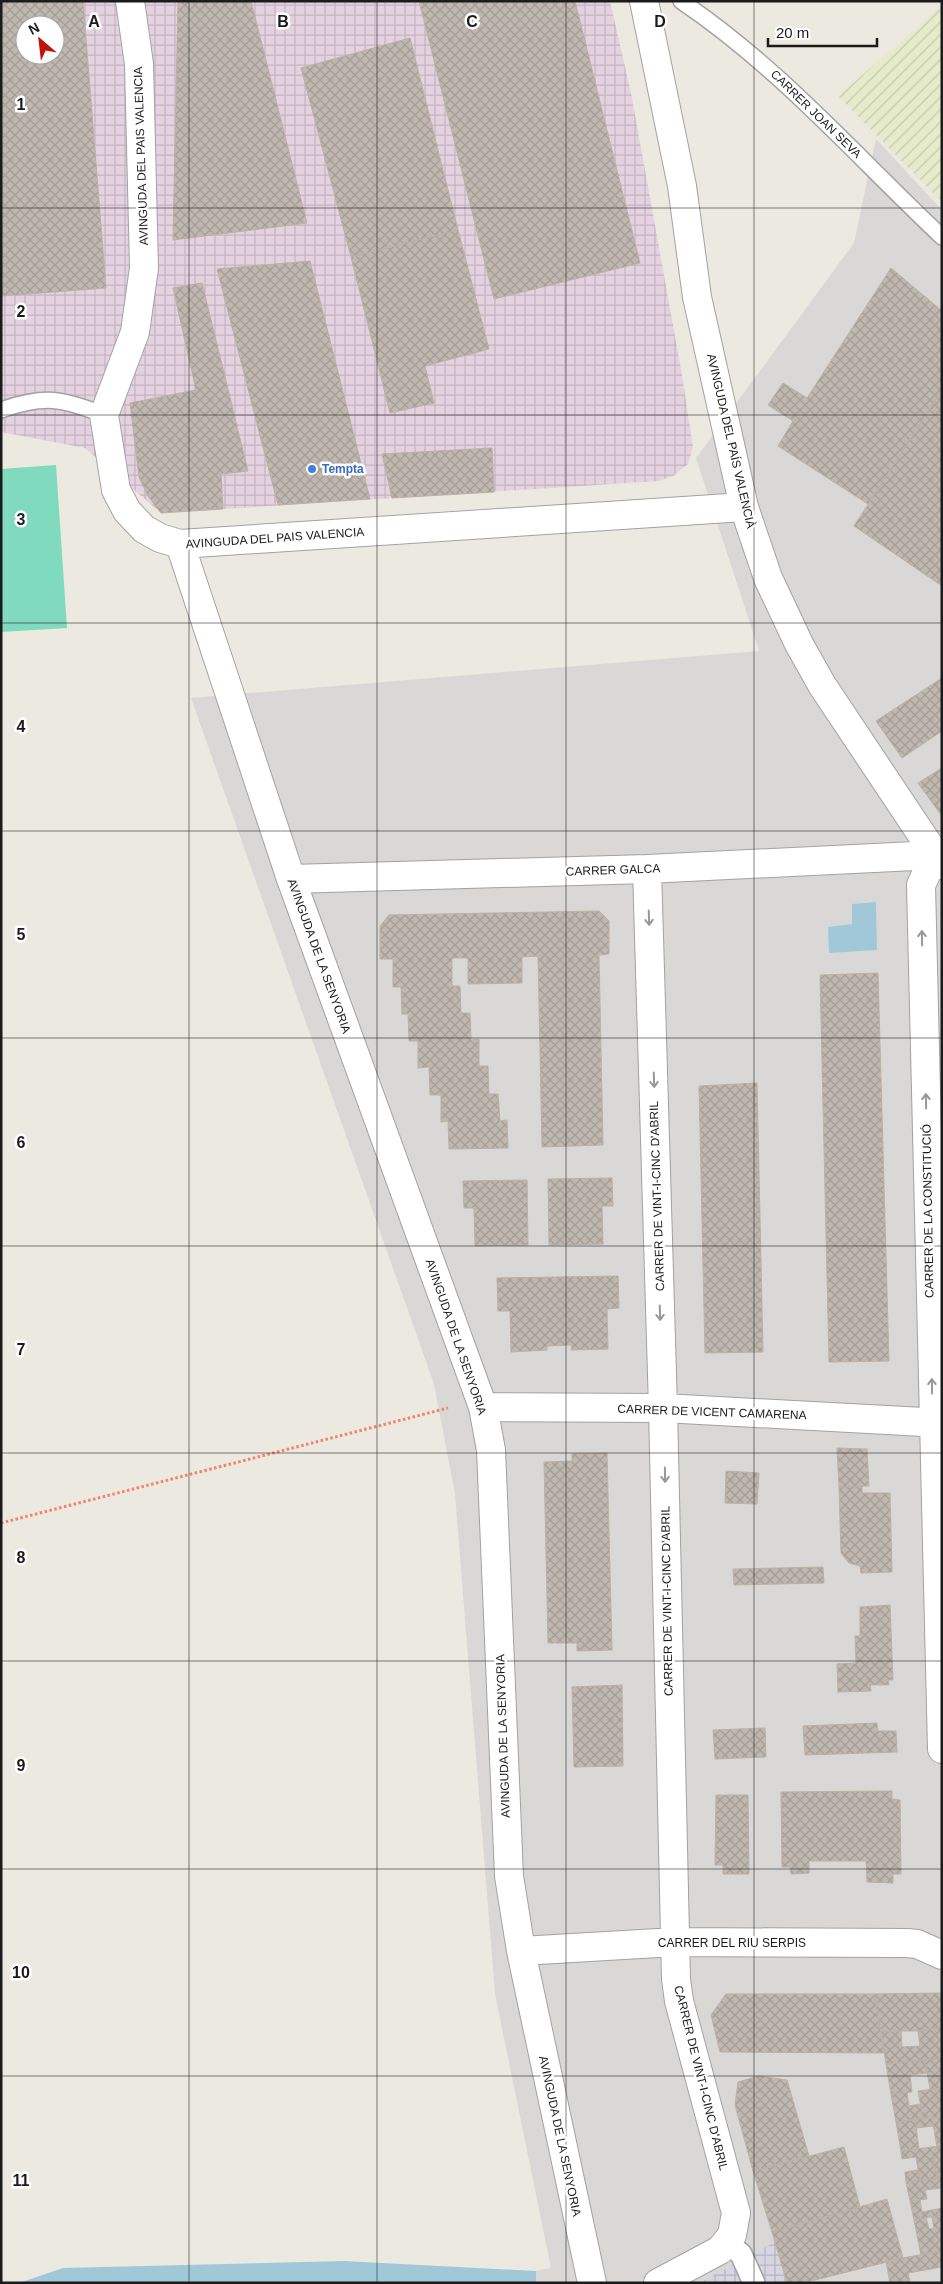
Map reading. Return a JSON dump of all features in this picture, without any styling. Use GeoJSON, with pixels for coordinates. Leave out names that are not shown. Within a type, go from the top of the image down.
{"type":"FeatureCollection","features":[{"type":"Feature","properties":{"kind":"street","name":"AVINGUDA DEL PAIS VALENCIA"},"geometry":{"type":"LineString","coordinates":[[130,1],[139,64],[144,268],[135,332],[104,415],[116,490],[126,511],[144,530],[160,538],[180,544],[744,506]]}},
{"type":"Feature","properties":{"kind":"street","name":"AVINGUDA DEL PAÍS VALENCIÀ"},"geometry":{"type":"LineString","coordinates":[[644,1],[682,186],[698,297],[744,506],[768,578],[799,644],[840,713],[938,860]]}},
{"type":"Feature","properties":{"kind":"street","name":"AVINGUDA DE LA SENYORIA"},"geometry":{"type":"LineString","coordinates":[[180,544],[291,879],[483,1407],[491,1450],[509,1876],[521,1951],[592,2283]]}},
{"type":"Feature","properties":{"kind":"street","name":"CARRER GALCA"},"geometry":{"type":"LineString","coordinates":[[291,879],[938,860]]}},
{"type":"Feature","properties":{"kind":"street","name":"CARRER DE LA CONSTITUCIÓ"},"geometry":{"type":"LineString","coordinates":[[938,860],[921,885],[937,1422],[942,1749]]}},
{"type":"Feature","properties":{"kind":"street","name":"CARRER DE VINT-I-CINC D'ABRIL"},"geometry":{"type":"LineString","coordinates":[[648,869],[676,1979],[679,2001],[736,2214],[735,2226],[728,2242]]}},
{"type":"Feature","properties":{"kind":"street","name":"CARRER DE VICENT CAMARENA"},"geometry":{"type":"LineString","coordinates":[[483,1407],[663,1408],[937,1422]]}},
{"type":"Feature","properties":{"kind":"street","name":"CARRER DEL RIU SERPIS"},"geometry":{"type":"LineString","coordinates":[[521,1951],[675,1942],[907,1943],[917,1944],[942,1955]]}},
{"type":"Feature","properties":{"kind":"street"},"geometry":{"type":"LineString","coordinates":[[658,2283],[714,2254],[728,2242],[741,2254],[754,2283]]}},
{"type":"Feature","properties":{"kind":"lane","name":"CARRER JOAN SEVA"},"geometry":{"type":"LineString","coordinates":[[681,1],[754,56],[851,146],[890,188],[942,237]]}},
{"type":"Feature","properties":{"kind":"lane"},"geometry":{"type":"LineString","coordinates":[[1,410],[27,401],[53,399],[74,403],[104,415]]}},
{"type":"Feature","properties":{"kind":"path"},"geometry":{"type":"LineString","coordinates":[[1,1523],[453,1407],[483,1407]]}},
{"type":"Feature","properties":{"kind":"shaded area"},"geometry":{"type":"Polygon","coordinates":[[[1,1],[610,1],[631,93],[682,375],[693,447],[688,464],[673,476],[659,481],[161,513],[85,448],[1,432],[1,1]]]}},
{"type":"Feature","properties":{"kind":"shaded area"},"geometry":{"type":"Polygon","coordinates":[[[876,139],[942,210],[942,2283],[536,2283],[536,2271],[551,2268],[495,1994],[455,1494],[434,1384],[191,698],[759,651],[696,458],[854,243],[876,139]]]}},
{"type":"Feature","properties":{"kind":"shaded area"},"geometry":{"type":"Polygon","coordinates":[[[775,2242],[787,2283],[699,2283],[775,2242]]]}},
{"type":"Feature","properties":{"kind":"green space"},"geometry":{"type":"Polygon","coordinates":[[[942,6],[942,202],[838,96],[942,6]]]}},
{"type":"Feature","properties":{"kind":"green space"},"geometry":{"type":"Polygon","coordinates":[[[56,465],[67,628],[1,632],[1,469],[56,465]]]}},
{"type":"Feature","properties":{"kind":"water"},"geometry":{"type":"Polygon","coordinates":[[[876,902],[877,950],[829,953],[828,927],[852,924],[852,904],[876,902]]]}},
{"type":"Feature","properties":{"kind":"water"},"geometry":{"type":"Polygon","coordinates":[[[344,2261],[536,2271],[536,2283],[19,2283],[63,2268],[344,2261]]]}},
{"type":"Feature","properties":{"kind":"building"},"geometry":{"type":"Polygon","coordinates":[[[1,1],[83,1],[106,288],[1,296],[1,1]]]}},
{"type":"Feature","properties":{"kind":"building"},"geometry":{"type":"Polygon","coordinates":[[[178,1],[251,1],[307,223],[173,240],[178,1]]]}},
{"type":"Feature","properties":{"kind":"building"},"geometry":{"type":"Polygon","coordinates":[[[419,1],[575,1],[640,263],[494,299],[419,1]]]}},
{"type":"Feature","properties":{"kind":"building"},"geometry":{"type":"Polygon","coordinates":[[[410,38],[458,230],[351,257],[301,68],[410,38]]]}},
{"type":"Feature","properties":{"kind":"building"},"geometry":{"type":"Polygon","coordinates":[[[458,230],[489,349],[425,366],[434,403],[390,413],[351,257],[458,230]]]}},
{"type":"Feature","properties":{"kind":"building"},"geometry":{"type":"Polygon","coordinates":[[[310,261],[370,499],[278,505],[217,269],[310,261]]]}},
{"type":"Feature","properties":{"kind":"building"},"geometry":{"type":"Polygon","coordinates":[[[891,268],[942,311],[942,390],[868,504],[778,446],[793,421],[768,405],[783,383],[807,398],[891,268]]]}},
{"type":"Feature","properties":{"kind":"building"},"geometry":{"type":"Polygon","coordinates":[[[202,283],[248,471],[221,474],[223,509],[161,513],[148,496],[139,477],[130,403],[196,390],[173,288],[202,283]]]}},
{"type":"Feature","properties":{"kind":"building"},"geometry":{"type":"Polygon","coordinates":[[[942,390],[942,586],[854,526],[942,390]]]}},
{"type":"Feature","properties":{"kind":"building"},"geometry":{"type":"Polygon","coordinates":[[[492,448],[494,492],[392,498],[382,454],[492,448]]]}},
{"type":"Feature","properties":{"kind":"building"},"geometry":{"type":"Polygon","coordinates":[[[942,678],[942,731],[902,758],[876,721],[942,678]]]}},
{"type":"Feature","properties":{"kind":"building"},"geometry":{"type":"Polygon","coordinates":[[[942,768],[942,816],[918,783],[942,768]]]}},
{"type":"Feature","properties":{"kind":"building"},"geometry":{"type":"Polygon","coordinates":[[[599,911],[609,921],[609,954],[599,955],[603,1145],[542,1147],[538,956],[522,957],[522,983],[468,984],[468,958],[452,958],[452,986],[460,986],[461,1013],[470,1013],[471,1040],[479,1039],[479,1066],[488,1066],[489,1094],[498,1094],[500,1121],[507,1120],[508,1148],[449,1149],[448,1121],[441,1122],[441,1095],[430,1095],[429,1067],[418,1068],[418,1041],[409,1041],[408,1014],[402,1014],[401,987],[393,987],[393,959],[380,959],[380,926],[389,915],[599,911]]]}},
{"type":"Feature","properties":{"kind":"building"},"geometry":{"type":"Polygon","coordinates":[[[878,973],[889,1361],[829,1362],[820,975],[878,973]]]}},
{"type":"Feature","properties":{"kind":"building"},"geometry":{"type":"Polygon","coordinates":[[[757,1083],[763,1352],[705,1353],[699,1086],[757,1083]]]}},
{"type":"Feature","properties":{"kind":"building"},"geometry":{"type":"Polygon","coordinates":[[[612,1178],[613,1206],[602,1206],[603,1244],[549,1245],[548,1179],[612,1178]]]}},
{"type":"Feature","properties":{"kind":"building"},"geometry":{"type":"Polygon","coordinates":[[[527,1180],[528,1245],[475,1246],[474,1208],[464,1208],[463,1181],[527,1180]]]}},
{"type":"Feature","properties":{"kind":"building"},"geometry":{"type":"Polygon","coordinates":[[[618,1276],[619,1308],[607,1309],[608,1349],[571,1350],[572,1345],[547,1346],[547,1350],[511,1352],[510,1311],[498,1311],[497,1278],[618,1276]]]}},
{"type":"Feature","properties":{"kind":"building"},"geometry":{"type":"Polygon","coordinates":[[[837,1448],[867,1449],[869,1486],[839,1487],[837,1448]]]}},
{"type":"Feature","properties":{"kind":"building"},"geometry":{"type":"Polygon","coordinates":[[[607,1453],[612,1650],[577,1651],[577,1643],[548,1643],[544,1462],[572,1461],[572,1454],[607,1453]]]}},
{"type":"Feature","properties":{"kind":"building"},"geometry":{"type":"Polygon","coordinates":[[[726,1471],[759,1473],[757,1504],[725,1503],[726,1471]]]}},
{"type":"Feature","properties":{"kind":"building"},"geometry":{"type":"Polygon","coordinates":[[[862,1486],[862,1493],[890,1493],[892,1572],[861,1573],[860,1566],[849,1563],[841,1553],[839,1487],[862,1486]]]}},
{"type":"Feature","properties":{"kind":"building"},"geometry":{"type":"Polygon","coordinates":[[[823,1567],[824,1583],[734,1585],[733,1569],[823,1567]]]}},
{"type":"Feature","properties":{"kind":"building"},"geometry":{"type":"Polygon","coordinates":[[[890,1605],[893,1680],[888,1680],[889,1685],[870,1685],[871,1691],[838,1692],[837,1664],[856,1663],[855,1636],[860,1636],[860,1607],[890,1605]]]}},
{"type":"Feature","properties":{"kind":"building"},"geometry":{"type":"Polygon","coordinates":[[[622,1685],[623,1766],[574,1767],[572,1687],[622,1685]]]}},
{"type":"Feature","properties":{"kind":"building"},"geometry":{"type":"Polygon","coordinates":[[[877,1723],[878,1731],[896,1731],[897,1752],[805,1755],[803,1726],[877,1723]]]}},
{"type":"Feature","properties":{"kind":"building"},"geometry":{"type":"Polygon","coordinates":[[[765,1728],[766,1757],[715,1759],[713,1730],[765,1728]]]}},
{"type":"Feature","properties":{"kind":"building"},"geometry":{"type":"Polygon","coordinates":[[[892,1791],[892,1799],[900,1800],[901,1874],[893,1874],[893,1883],[867,1882],[866,1861],[809,1861],[809,1873],[791,1874],[790,1867],[782,1867],[781,1792],[892,1791]]]}},
{"type":"Feature","properties":{"kind":"building"},"geometry":{"type":"Polygon","coordinates":[[[716,1795],[748,1795],[749,1874],[723,1874],[723,1865],[715,1865],[716,1795]]]}},
{"type":"Feature","properties":{"kind":"building"},"geometry":{"type":"Polygon","coordinates":[[[942,1993],[942,2027],[918,2031],[881,2031],[874,1994],[942,1993]]]}},
{"type":"Feature","properties":{"kind":"building"},"geometry":{"type":"Polygon","coordinates":[[[726,1994],[874,1994],[884,2053],[720,2052],[711,2015],[726,1994]]]}},
{"type":"Feature","properties":{"kind":"building"},"geometry":{"type":"Polygon","coordinates":[[[942,2027],[942,2058],[886,2064],[881,2031],[901,2031],[902,2047],[920,2046],[918,2031],[942,2027]]]}},
{"type":"Feature","properties":{"kind":"building"},"geometry":{"type":"Polygon","coordinates":[[[942,2058],[942,2088],[930,2089],[925,2060],[942,2058]]]}},
{"type":"Feature","properties":{"kind":"building"},"geometry":{"type":"Polygon","coordinates":[[[925,2060],[927,2073],[910,2075],[912,2092],[891,2094],[886,2064],[925,2060]]]}},
{"type":"Feature","properties":{"kind":"building"},"geometry":{"type":"Polygon","coordinates":[[[759,2076],[787,2080],[809,2156],[753,2171],[735,2105],[738,2082],[759,2076]]]}},
{"type":"Feature","properties":{"kind":"building"},"geometry":{"type":"Polygon","coordinates":[[[942,2088],[942,2117],[923,2118],[918,2091],[942,2088]]]}},
{"type":"Feature","properties":{"kind":"building"},"geometry":{"type":"Polygon","coordinates":[[[907,2092],[909,2106],[920,2104],[923,2118],[896,2122],[891,2094],[907,2092]]]}},
{"type":"Feature","properties":{"kind":"building"},"geometry":{"type":"Polygon","coordinates":[[[942,2117],[942,2146],[937,2147],[932,2118],[942,2117]]]}},
{"type":"Feature","properties":{"kind":"building"},"geometry":{"type":"Polygon","coordinates":[[[932,2118],[933,2126],[916,2128],[915,2120],[932,2118]]]}},
{"type":"Feature","properties":{"kind":"building"},"geometry":{"type":"Polygon","coordinates":[[[915,2120],[919,2149],[901,2151],[896,2122],[915,2120]]]}},
{"type":"Feature","properties":{"kind":"building"},"geometry":{"type":"Polygon","coordinates":[[[942,2146],[942,2178],[937,2179],[931,2147],[942,2146]]]}},
{"type":"Feature","properties":{"kind":"building"},"geometry":{"type":"Polygon","coordinates":[[[844,2147],[860,2207],[772,2232],[753,2171],[844,2147]]]}},
{"type":"Feature","properties":{"kind":"building"},"geometry":{"type":"Polygon","coordinates":[[[931,2147],[937,2179],[920,2180],[916,2157],[902,2159],[901,2151],[931,2147]]]}},
{"type":"Feature","properties":{"kind":"building"},"geometry":{"type":"Polygon","coordinates":[[[918,2170],[920,2180],[906,2182],[905,2172],[918,2170]]]}},
{"type":"Feature","properties":{"kind":"building"},"geometry":{"type":"Polygon","coordinates":[[[942,2178],[942,2188],[925,2190],[927,2199],[910,2201],[906,2182],[942,2178]]]}},
{"type":"Feature","properties":{"kind":"building"},"geometry":{"type":"Polygon","coordinates":[[[887,2199],[903,2258],[803,2283],[787,2283],[772,2232],[887,2199]]]}},
{"type":"Feature","properties":{"kind":"building"},"geometry":{"type":"Polygon","coordinates":[[[920,2200],[922,2212],[942,2208],[942,2215],[914,2220],[910,2201],[920,2200]]]}},
{"type":"Feature","properties":{"kind":"building"},"geometry":{"type":"Polygon","coordinates":[[[942,2215],[942,2251],[921,2255],[914,2220],[926,2218],[929,2229],[934,2228],[932,2217],[942,2215]]]}},
{"type":"Feature","properties":{"kind":"building"},"geometry":{"type":"Polygon","coordinates":[[[941,2251],[942,2267],[908,2273],[910,2283],[890,2283],[886,2261],[941,2251]]]}},
{"type":"Feature","properties":{"kind":"place","name":"Tempta"},"geometry":{"type":"Point","coordinates":[312,469]}}]}
